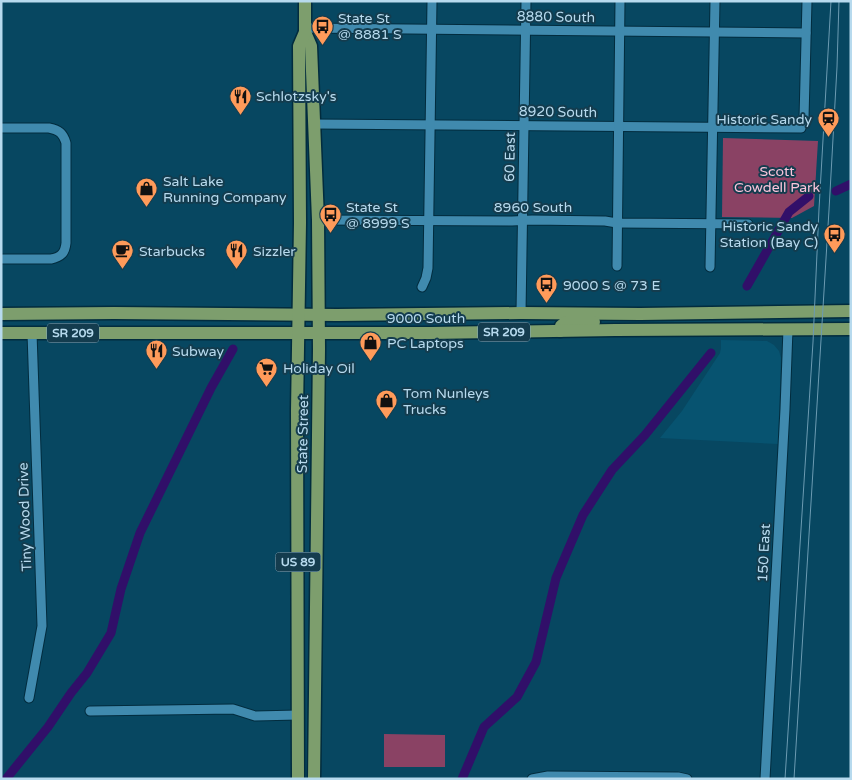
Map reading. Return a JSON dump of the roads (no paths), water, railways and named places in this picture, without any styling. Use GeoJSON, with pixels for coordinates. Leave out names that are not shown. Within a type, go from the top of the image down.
{"type":"FeatureCollection","features":[{"type":"Feature","properties":{"kind":"main road","name":"State Street"},"geometry":{"type":"LineString","coordinates":[[305,1],[305,30],[311,46],[318,220],[319,332],[314,779]]}},
{"type":"Feature","properties":{"kind":"main road","name":"State Street"},"geometry":{"type":"LineString","coordinates":[[298,779],[299,46],[305,30]]}},
{"type":"Feature","properties":{"kind":"main road","name":"9000 South"},"geometry":{"type":"LineString","coordinates":[[1,314],[640,314],[851,311]]}},
{"type":"Feature","properties":{"kind":"main road"},"geometry":{"type":"LineString","coordinates":[[746,312],[780,323],[788,330]]}},
{"type":"Feature","properties":{"kind":"main road"},"geometry":{"type":"LineString","coordinates":[[560,331],[561,326],[566,322],[606,321],[640,314]]}},
{"type":"Feature","properties":{"kind":"main road","name":"9000 South"},"geometry":{"type":"LineString","coordinates":[[1,333],[430,333],[851,329]]}},
{"type":"Feature","properties":{"kind":"street"},"geometry":{"type":"LineString","coordinates":[[422,287],[428,268],[432,1]]}},
{"type":"Feature","properties":{"kind":"street","name":"60 East"},"geometry":{"type":"LineString","coordinates":[[521,313],[526,1]]}},
{"type":"Feature","properties":{"kind":"street"},"geometry":{"type":"LineString","coordinates":[[617,266],[620,1]]}},
{"type":"Feature","properties":{"kind":"street"},"geometry":{"type":"LineString","coordinates":[[710,267],[715,1]]}},
{"type":"Feature","properties":{"kind":"street"},"geometry":{"type":"LineString","coordinates":[[806,33],[807,1]]}},
{"type":"Feature","properties":{"kind":"street","name":"8880 South"},"geometry":{"type":"LineString","coordinates":[[305,30],[431,29],[806,33]]}},
{"type":"Feature","properties":{"kind":"street","name":"8920 South"},"geometry":{"type":"LineString","coordinates":[[314,124],[802,128],[804,118],[806,33]]}},
{"type":"Feature","properties":{"kind":"street"},"geometry":{"type":"LineString","coordinates":[[1,128],[55,129],[61,132],[66,143],[66,243],[63,253],[58,258],[52,260],[1,259]]}},
{"type":"Feature","properties":{"kind":"street","name":"8960 South"},"geometry":{"type":"LineString","coordinates":[[318,220],[605,221],[617,224],[748,224]]}},
{"type":"Feature","properties":{"kind":"street","name":"150 East"},"geometry":{"type":"LineString","coordinates":[[765,779],[786,400],[788,330]]}},
{"type":"Feature","properties":{"kind":"street","name":"Tiny Wood Drive"},"geometry":{"type":"LineString","coordinates":[[29,698],[42,626],[32,333]]}},
{"type":"Feature","properties":{"kind":"street"},"geometry":{"type":"LineString","coordinates":[[90,711],[233,709],[255,716],[298,715]]}},
{"type":"Feature","properties":{"kind":"street"},"geometry":{"type":"LineString","coordinates":[[532,779],[548,776],[678,776],[688,779]]}},
{"type":"Feature","properties":{"kind":"waterway"},"geometry":{"type":"LineString","coordinates":[[836,191],[851,184]]}},
{"type":"Feature","properties":{"kind":"waterway"},"geometry":{"type":"LineString","coordinates":[[747,286],[789,212],[809,196]]}},
{"type":"Feature","properties":{"kind":"waterway"},"geometry":{"type":"LineString","coordinates":[[6,779],[48,727],[87,673],[111,633],[121,589],[140,533],[211,388],[233,349]]}},
{"type":"Feature","properties":{"kind":"waterway"},"geometry":{"type":"LineString","coordinates":[[462,779],[484,727],[517,697],[536,662],[556,578],[583,515],[612,470],[645,435],[711,353]]}},
{"type":"Feature","properties":{"kind":"tram line"},"geometry":{"type":"LineString","coordinates":[[785,779],[813,342],[831,1]]}},
{"type":"Feature","properties":{"kind":"tram line"},"geometry":{"type":"LineString","coordinates":[[794,779],[829,210],[839,1]]}},
{"type":"Feature","properties":{"kind":"place","name":"State St @ 8881 S"},"geometry":{"type":"Point","coordinates":[322,45]}},
{"type":"Feature","properties":{"kind":"place","name":"Schlotzsky's"},"geometry":{"type":"Point","coordinates":[240,115]}},
{"type":"Feature","properties":{"kind":"place","name":"Historic Sandy"},"geometry":{"type":"Point","coordinates":[828,138]}},
{"type":"Feature","properties":{"kind":"place","name":"Salt Lake Running Company"},"geometry":{"type":"Point","coordinates":[147,208]}},
{"type":"Feature","properties":{"kind":"place","name":"State St @ 8999 S"},"geometry":{"type":"Point","coordinates":[330,234]}},
{"type":"Feature","properties":{"kind":"place","name":"Historic Sandy Station (Bay C)"},"geometry":{"type":"Point","coordinates":[834,253]}},
{"type":"Feature","properties":{"kind":"place","name":"Starbucks"},"geometry":{"type":"Point","coordinates":[123,270]}},
{"type":"Feature","properties":{"kind":"place","name":"Sizzler"},"geometry":{"type":"Point","coordinates":[237,270]}},
{"type":"Feature","properties":{"kind":"place","name":"9000 S @ 73 E"},"geometry":{"type":"Point","coordinates":[547,304]}},
{"type":"Feature","properties":{"kind":"place","name":"PC Laptops"},"geometry":{"type":"Point","coordinates":[371,362]}},
{"type":"Feature","properties":{"kind":"place","name":"Subway"},"geometry":{"type":"Point","coordinates":[156,370]}},
{"type":"Feature","properties":{"kind":"place","name":"Holiday Oil"},"geometry":{"type":"Point","coordinates":[267,387]}},
{"type":"Feature","properties":{"kind":"place","name":"Tom Nunleys Trucks"},"geometry":{"type":"Point","coordinates":[387,420]}},
{"type":"Feature","properties":{"kind":"park label","name":"Scott Cowdell Park"},"geometry":{"type":"Point","coordinates":[777,180]}}]}
